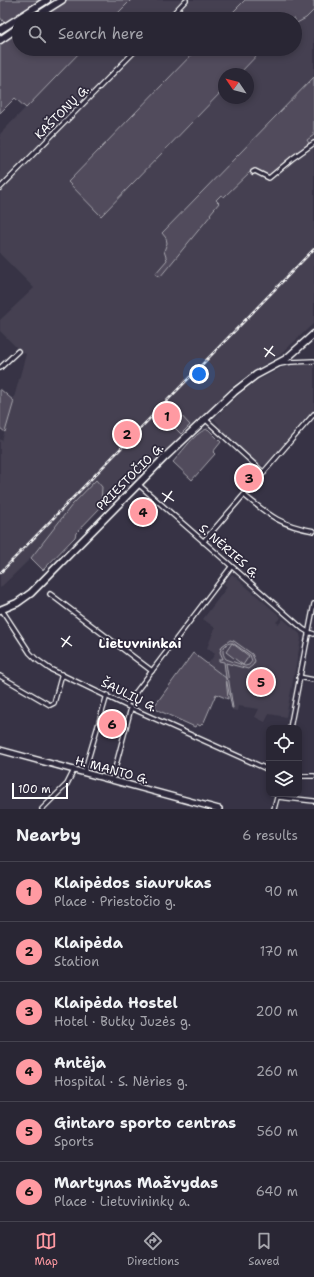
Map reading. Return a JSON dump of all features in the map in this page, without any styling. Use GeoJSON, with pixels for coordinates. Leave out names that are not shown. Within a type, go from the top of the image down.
{"type":"FeatureCollection","features":[{"type":"Feature","properties":{"kind":"main road"},"geometry":{"type":"LineString","coordinates":[[28,12],[47,0]]}},
{"type":"Feature","properties":{"kind":"main road"},"geometry":{"type":"LineString","coordinates":[[43,12],[62,0]]}},
{"type":"Feature","properties":{"kind":"main road"},"geometry":{"type":"LineString","coordinates":[[0,30],[12,22]]}},
{"type":"Feature","properties":{"kind":"main road"},"geometry":{"type":"LineString","coordinates":[[0,40],[12,32]]}},
{"type":"Feature","properties":{"kind":"main road","name":"PRIESTOČIO G."},"geometry":{"type":"LineString","coordinates":[[1,610],[17,603],[31,594],[138,484],[241,386],[292,354],[314,334]]}},
{"type":"Feature","properties":{"kind":"main road","name":"H. MANTO G."},"geometry":{"type":"LineString","coordinates":[[0,750],[219,809]]}},
{"type":"Feature","properties":{"kind":"street"},"geometry":{"type":"LineString","coordinates":[[175,12],[186,0]]}},
{"type":"Feature","properties":{"kind":"street","name":"KAŠTONŲ G."},"geometry":{"type":"LineString","coordinates":[[0,188],[130,56]]}},
{"type":"Feature","properties":{"kind":"street"},"geometry":{"type":"LineString","coordinates":[[253,172],[255,171],[269,178],[314,143]]}},
{"type":"Feature","properties":{"kind":"street"},"geometry":{"type":"LineString","coordinates":[[0,368],[18,351]]}},
{"type":"Feature","properties":{"kind":"street"},"geometry":{"type":"LineString","coordinates":[[273,366],[291,362],[314,361]]}},
{"type":"Feature","properties":{"kind":"street"},"geometry":{"type":"LineString","coordinates":[[203,542],[314,414]]}},
{"type":"Feature","properties":{"kind":"street"},"geometry":{"type":"LineString","coordinates":[[205,419],[264,473]]}},
{"type":"Feature","properties":{"kind":"street","name":"S. NĖRIES G."},"geometry":{"type":"LineString","coordinates":[[138,484],[308,632]]}},
{"type":"Feature","properties":{"kind":"street"},"geometry":{"type":"LineString","coordinates":[[244,495],[277,520],[298,528],[314,531]]}},
{"type":"Feature","properties":{"kind":"street"},"geometry":{"type":"LineString","coordinates":[[126,705],[231,566]]}},
{"type":"Feature","properties":{"kind":"street"},"geometry":{"type":"LineString","coordinates":[[50,594],[152,670]]}},
{"type":"Feature","properties":{"kind":"street"},"geometry":{"type":"LineString","coordinates":[[291,725],[314,604]]}},
{"type":"Feature","properties":{"kind":"street","name":"ŠAULIŲ G."},"geometry":{"type":"LineString","coordinates":[[1,610],[33,656],[43,664],[132,708],[266,769]]}},
{"type":"Feature","properties":{"kind":"street"},"geometry":{"type":"LineString","coordinates":[[308,632],[314,634]]}},
{"type":"Feature","properties":{"kind":"street"},"geometry":{"type":"LineString","coordinates":[[0,676],[50,705],[54,703],[62,674]]}},
{"type":"Feature","properties":{"kind":"street"},"geometry":{"type":"LineString","coordinates":[[299,677],[314,680]]}},
{"type":"Feature","properties":{"kind":"street"},"geometry":{"type":"LineString","coordinates":[[84,772],[107,696]]}},
{"type":"Feature","properties":{"kind":"street"},"geometry":{"type":"LineString","coordinates":[[112,780],[132,708]]}},
{"type":"Feature","properties":{"kind":"street"},"geometry":{"type":"LineString","coordinates":[[42,809],[67,784],[74,770]]}},
{"type":"Feature","properties":{"kind":"street"},"geometry":{"type":"LineString","coordinates":[[302,776],[314,776]]}},
{"type":"Feature","properties":{"kind":"street"},"geometry":{"type":"LineString","coordinates":[[274,809],[277,797]]}},
{"type":"Feature","properties":{"kind":"street"},"geometry":{"type":"LineString","coordinates":[[292,797],[314,800]]}},
{"type":"Feature","properties":{"kind":"shaded area"},"geometry":{"type":"Polygon","coordinates":[[[0,0],[42,0],[24,12],[12,12],[12,19],[5,24],[0,17],[0,0]]]}},
{"type":"Feature","properties":{"kind":"shaded area"},"geometry":{"type":"Polygon","coordinates":[[[67,0],[131,0],[119,12],[48,12],[67,0]]]}},
{"type":"Feature","properties":{"kind":"shaded area"},"geometry":{"type":"Polygon","coordinates":[[[131,0],[245,0],[233,12],[119,12],[131,0]]]}},
{"type":"Feature","properties":{"kind":"shaded area"},"geometry":{"type":"Polygon","coordinates":[[[245,0],[314,0],[314,10],[302,20],[302,12],[233,12],[245,0]]]}},
{"type":"Feature","properties":{"kind":"shaded area"},"geometry":{"type":"Polygon","coordinates":[[[314,10],[314,323],[280,355],[234,385],[113,504],[103,508],[101,507],[102,487],[96,480],[72,505],[31,558],[0,588],[0,439],[2,441],[26,354],[20,351],[0,331],[0,320],[34,288],[0,254],[0,134],[76,56],[190,56],[68,182],[101,216],[218,95],[218,104],[254,104],[254,68],[245,68],[256,56],[302,56],[302,20],[314,10]]]}},
{"type":"Feature","properties":{"kind":"shaded area"},"geometry":{"type":"Polygon","coordinates":[[[12,36],[12,56],[76,56],[26,108],[15,98],[0,113],[0,45],[12,36]]]}},
{"type":"Feature","properties":{"kind":"shaded area"},"geometry":{"type":"Polygon","coordinates":[[[190,56],[256,56],[245,68],[218,68],[218,95],[101,216],[68,182],[190,56]]]}},
{"type":"Feature","properties":{"kind":"shaded area"},"geometry":{"type":"Polygon","coordinates":[[[314,77],[314,135],[307,140],[310,145],[297,153],[270,176],[252,170],[224,197],[221,195],[216,200],[219,203],[210,214],[211,215],[160,277],[155,274],[167,260],[164,251],[167,243],[166,238],[162,233],[314,77]]]}},
{"type":"Feature","properties":{"kind":"shaded area"},"geometry":{"type":"Polygon","coordinates":[[[314,364],[314,410],[267,464],[258,465],[220,429],[219,425],[214,419],[236,397],[255,382],[282,368],[292,365],[314,364]]]}},
{"type":"Feature","properties":{"kind":"shaded area"},"geometry":{"type":"Polygon","coordinates":[[[0,389],[14,401],[5,432],[0,428],[0,389]]]}},
{"type":"Feature","properties":{"kind":"shaded area"},"geometry":{"type":"Polygon","coordinates":[[[178,412],[190,425],[181,434],[167,420],[178,412]]]}},
{"type":"Feature","properties":{"kind":"shaded area"},"geometry":{"type":"Polygon","coordinates":[[[208,429],[221,442],[213,452],[215,454],[192,480],[173,462],[199,433],[208,429]]]}},
{"type":"Feature","properties":{"kind":"shaded area"},"geometry":{"type":"Polygon","coordinates":[[[96,480],[102,487],[101,507],[43,570],[31,558],[72,505],[96,480]]]}},
{"type":"Feature","properties":{"kind":"shaded area"},"geometry":{"type":"Polygon","coordinates":[[[232,574],[281,617],[276,622],[279,624],[283,619],[300,634],[301,639],[286,717],[269,714],[265,722],[255,717],[259,709],[238,706],[237,711],[232,710],[226,678],[208,664],[215,654],[207,648],[215,628],[203,619],[227,587],[224,584],[232,574]]]}},
{"type":"Feature","properties":{"kind":"shaded area"},"geometry":{"type":"Polygon","coordinates":[[[230,640],[234,641],[252,654],[255,661],[248,669],[226,663],[232,708],[224,662],[219,661],[219,659],[223,659],[220,652],[222,646],[230,640]],[[233,643],[227,644],[224,647],[223,654],[226,659],[245,666],[249,665],[252,661],[250,655],[233,643]]]}},
{"type":"Feature","properties":{"kind":"shaded area"},"geometry":{"type":"Polygon","coordinates":[[[232,643],[249,656],[243,665],[226,652],[232,643]]]}},
{"type":"Feature","properties":{"kind":"shaded area"},"geometry":{"type":"Polygon","coordinates":[[[193,653],[226,678],[228,699],[216,694],[204,722],[200,726],[197,724],[195,727],[153,708],[193,653]]]}},
{"type":"Feature","properties":{"kind":"railway"},"geometry":{"type":"LineString","coordinates":[[0,573],[314,249]]}},
{"type":"Feature","properties":{"kind":"place","name":"Klaipėdos siaurukas"},"geometry":{"type":"Point","coordinates":[167,416]}},
{"type":"Feature","properties":{"kind":"place","name":"Klaipėda"},"geometry":{"type":"Point","coordinates":[127,434]}},
{"type":"Feature","properties":{"kind":"place","name":"Klaipėda Hostel"},"geometry":{"type":"Point","coordinates":[249,478]}},
{"type":"Feature","properties":{"kind":"place","name":"Antėja"},"geometry":{"type":"Point","coordinates":[143,512]}},
{"type":"Feature","properties":{"kind":"place","name":"Gintaro sporto centras"},"geometry":{"type":"Point","coordinates":[261,682]}},
{"type":"Feature","properties":{"kind":"place","name":"Martynas Mažvydas"},"geometry":{"type":"Point","coordinates":[112,724]}},
{"type":"Feature","properties":{"kind":"district","name":"Lietuvninkai"},"geometry":{"type":"Point","coordinates":[140,643]}}]}
